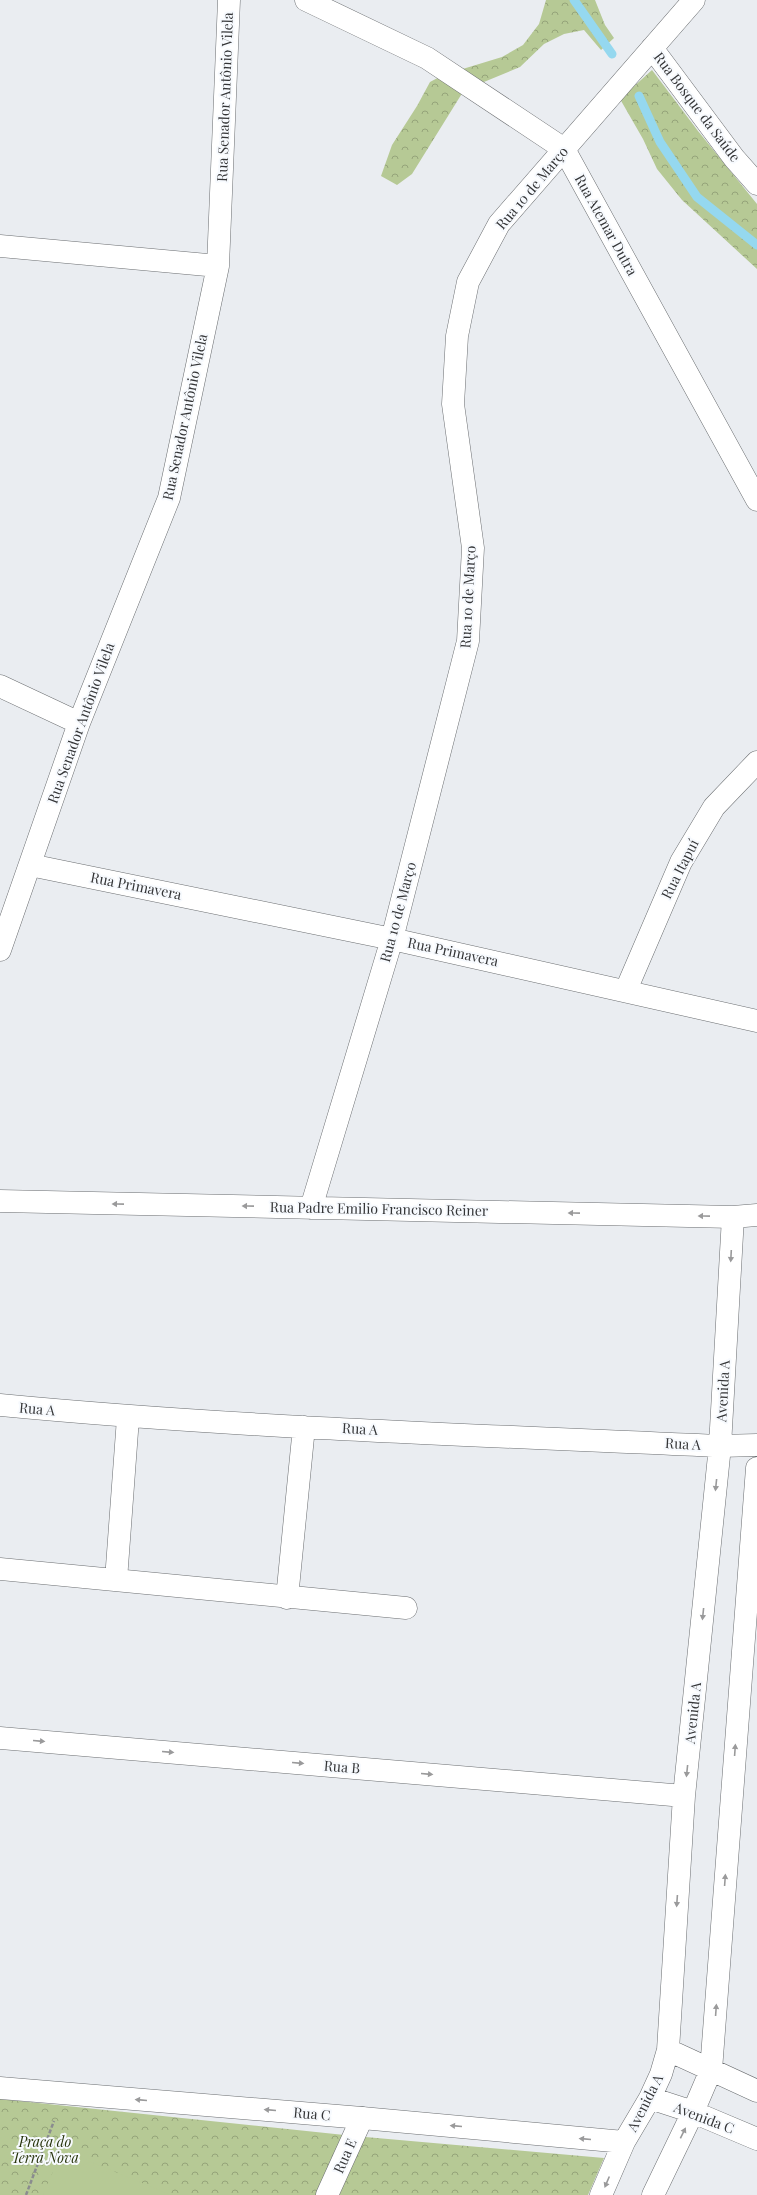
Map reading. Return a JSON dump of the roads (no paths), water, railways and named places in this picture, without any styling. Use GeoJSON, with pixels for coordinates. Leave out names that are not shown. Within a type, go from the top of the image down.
{"type":"FeatureCollection","features":[{"type":"Feature","properties":{"kind":"street","name":"Rua Senador Antônio Vilela"},"geometry":{"type":"LineString","coordinates":[[0,950],[79,723],[169,498],[218,266],[229,0]]}},
{"type":"Feature","properties":{"kind":"street","name":"Rua Atemar Dutra"},"geometry":{"type":"LineString","coordinates":[[306,0],[427,58],[564,149],[757,500]]}},
{"type":"Feature","properties":{"kind":"street","name":"Rua 10 de Março"},"geometry":{"type":"LineString","coordinates":[[311,1208],[392,939],[468,642],[472,548],[453,404],[457,336],[468,282],[499,224],[694,0]]}},
{"type":"Feature","properties":{"kind":"street","name":"Rua Bosque da Saúde"},"geometry":{"type":"LineString","coordinates":[[652,48],[734,158],[757,184]]}},
{"type":"Feature","properties":{"kind":"street"},"geometry":{"type":"LineString","coordinates":[[0,246],[218,266]]}},
{"type":"Feature","properties":{"kind":"street"},"geometry":{"type":"LineString","coordinates":[[0,686],[79,723]]}},
{"type":"Feature","properties":{"kind":"street","name":"Rua Itapuí"},"geometry":{"type":"LineString","coordinates":[[626,990],[681,862],[714,807],[757,762]]}},
{"type":"Feature","properties":{"kind":"street","name":"Rua Primavera"},"geometry":{"type":"LineString","coordinates":[[30,865],[392,939],[626,990],[757,1021]]}},
{"type":"Feature","properties":{"kind":"street","name":"Rua Padre Emilio Francisco Reiner"},"geometry":{"type":"LineString","coordinates":[[0,1201],[733,1217],[757,1215]]}},
{"type":"Feature","properties":{"kind":"street","name":"Avenida A"},"geometry":{"type":"LineString","coordinates":[[601,2195],[624,2142],[650,2098],[661,2074],[668,2050],[684,1796],[720,1446],[733,1217]]}},
{"type":"Feature","properties":{"kind":"street","name":"Rua A"},"geometry":{"type":"LineString","coordinates":[[0,1405],[128,1418],[720,1446],[757,1445]]}},
{"type":"Feature","properties":{"kind":"street"},"geometry":{"type":"LineString","coordinates":[[116,1580],[128,1418]]}},
{"type":"Feature","properties":{"kind":"street"},"geometry":{"type":"LineString","coordinates":[[287,1598],[304,1427]]}},
{"type":"Feature","properties":{"kind":"street"},"geometry":{"type":"LineString","coordinates":[[653,2195],[693,2112],[711,2070],[757,1468]]}},
{"type":"Feature","properties":{"kind":"street"},"geometry":{"type":"LineString","coordinates":[[0,1569],[287,1598],[406,1608]]}},
{"type":"Feature","properties":{"kind":"street","name":"Rua B"},"geometry":{"type":"LineString","coordinates":[[0,1738],[684,1796]]}},
{"type":"Feature","properties":{"kind":"street"},"geometry":{"type":"LineString","coordinates":[[668,2050],[757,2091]]}},
{"type":"Feature","properties":{"kind":"street","name":"Rua C"},"geometry":{"type":"LineString","coordinates":[[0,2088],[362,2118],[624,2142]]}},
{"type":"Feature","properties":{"kind":"street","name":"Avenida C"},"geometry":{"type":"LineString","coordinates":[[650,2098],[693,2112],[757,2139]]}},
{"type":"Feature","properties":{"kind":"street","name":"Rua E"},"geometry":{"type":"LineString","coordinates":[[328,2195],[362,2118]]}},
{"type":"Feature","properties":{"kind":"waterway"},"geometry":{"type":"LineString","coordinates":[[574,0],[612,54]]}},
{"type":"Feature","properties":{"kind":"waterway"},"geometry":{"type":"LineString","coordinates":[[639,96],[660,142],[697,197],[757,245]]}},
{"type":"Feature","properties":{"kind":"park label","name":"Praça do Terra Nova"},"geometry":{"type":"Point","coordinates":[45,2150]}}]}
